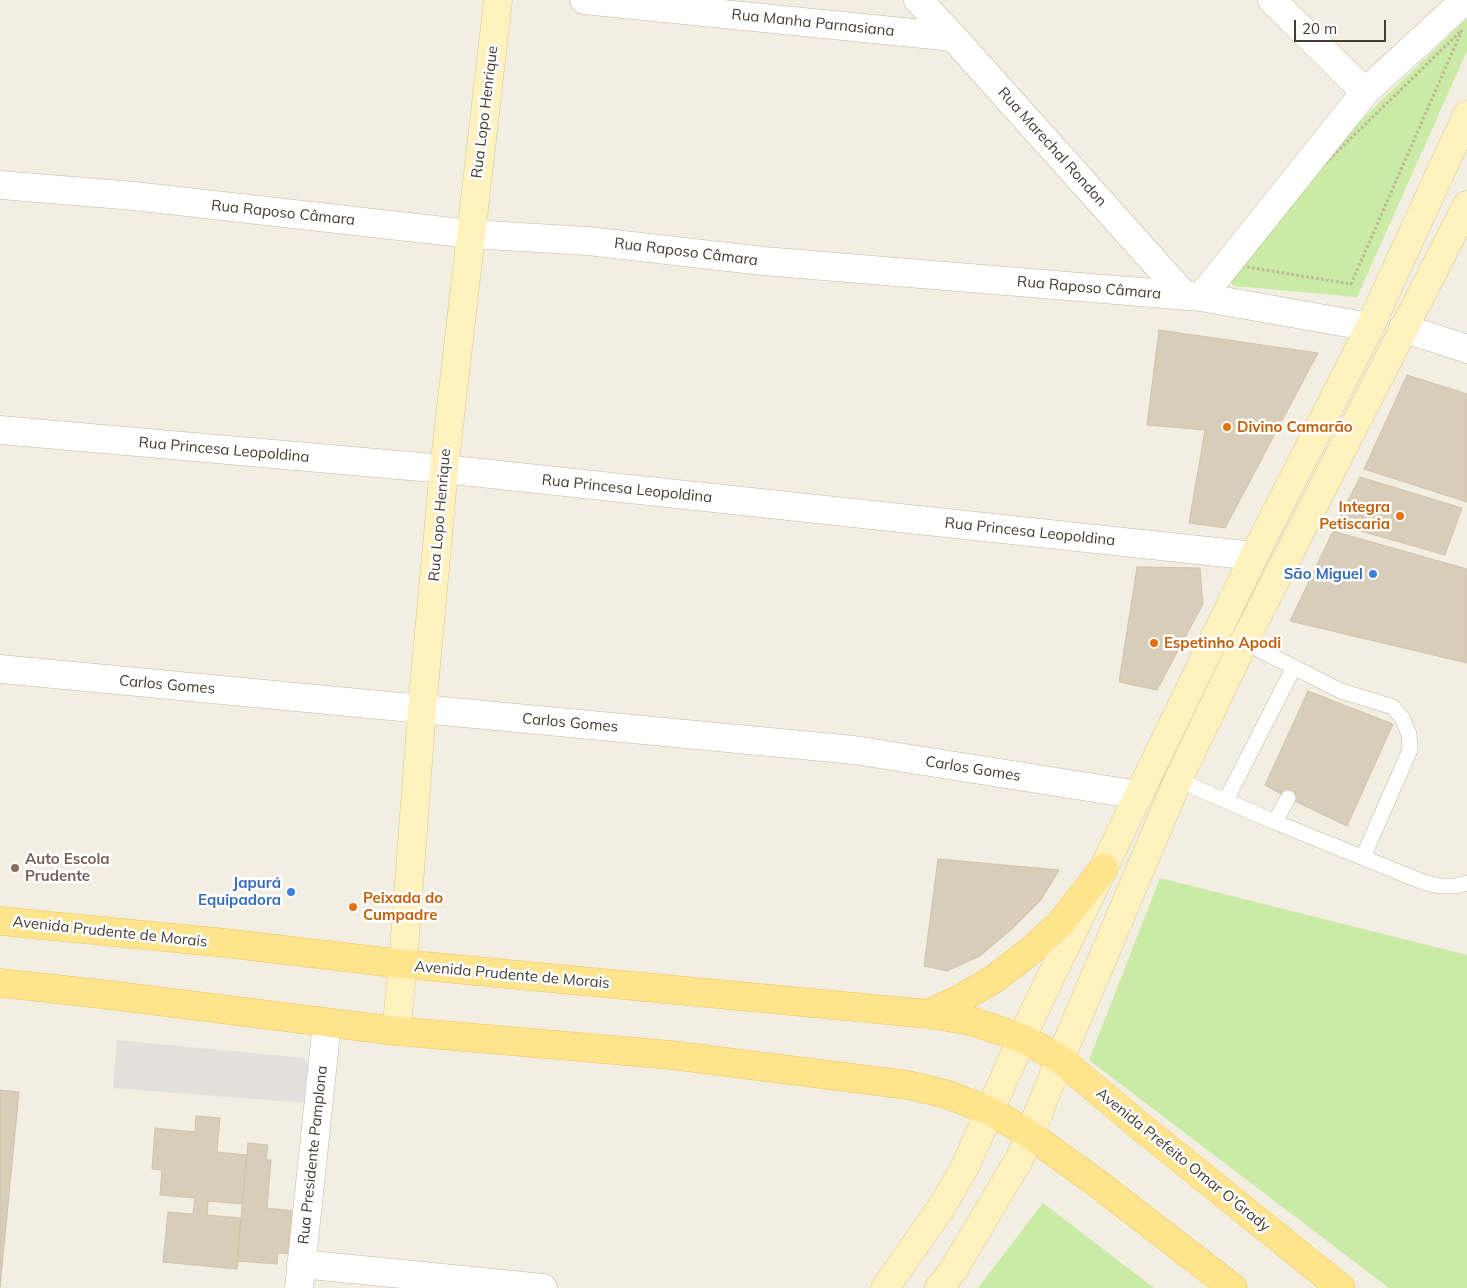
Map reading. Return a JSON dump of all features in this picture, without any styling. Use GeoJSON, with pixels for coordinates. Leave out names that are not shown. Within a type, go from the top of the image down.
{"type":"FeatureCollection","features":[{"type":"Feature","properties":{"kind":"main road","name":"Rua Lopo Henrique"},"geometry":{"type":"LineString","coordinates":[[396,1031],[444,469],[498,0]]}},
{"type":"Feature","properties":{"kind":"main road"},"geometry":{"type":"LineString","coordinates":[[885,1288],[941,1208],[964,1168],[1022,1038],[1254,556],[1370,327],[1467,115]]}},
{"type":"Feature","properties":{"kind":"main road"},"geometry":{"type":"LineString","coordinates":[[939,1288],[952,1272],[1020,1158],[1178,780],[1244,642],[1467,205]]}},
{"type":"Feature","properties":{"kind":"main road"},"geometry":{"type":"LineString","coordinates":[[928,1014],[960,999],[994,979],[1029,952],[1060,924],[1104,868]]}},
{"type":"Feature","properties":{"kind":"main road","name":"Avenida Prudente de Morais"},"geometry":{"type":"LineString","coordinates":[[0,921],[225,943],[403,964],[928,1014],[971,1021],[1022,1038]]}},
{"type":"Feature","properties":{"kind":"main road"},"geometry":{"type":"LineString","coordinates":[[0,983],[396,1031],[671,1056],[908,1085],[946,1094],[990,1111],[1029,1134],[1234,1288]]}},
{"type":"Feature","properties":{"kind":"main road","name":"Avenida Prefeito Omar O'Grady"},"geometry":{"type":"LineString","coordinates":[[1022,1038],[1060,1059],[1341,1288]]}},
{"type":"Feature","properties":{"kind":"street","name":"Rua Manha Parnasiana"},"geometry":{"type":"LineString","coordinates":[[584,0],[953,37]]}},
{"type":"Feature","properties":{"kind":"street","name":"Rua Marechal Rondon"},"geometry":{"type":"LineString","coordinates":[[918,0],[1193,297]]}},
{"type":"Feature","properties":{"kind":"street"},"geometry":{"type":"LineString","coordinates":[[1272,0],[1365,92]]}},
{"type":"Feature","properties":{"kind":"street"},"geometry":{"type":"LineString","coordinates":[[1193,297],[1365,92],[1465,0]]}},
{"type":"Feature","properties":{"kind":"street","name":"Rua Raposo Câmara"},"geometry":{"type":"LineString","coordinates":[[0,185],[134,196],[470,234],[588,241],[763,261],[1193,297],[1370,327]]}},
{"type":"Feature","properties":{"kind":"street"},"geometry":{"type":"LineString","coordinates":[[1403,328],[1467,349]]}},
{"type":"Feature","properties":{"kind":"street","name":"Rua Princesa Leopoldina"},"geometry":{"type":"LineString","coordinates":[[0,430],[444,469],[1254,556]]}},
{"type":"Feature","properties":{"kind":"street","name":"Carlos Gomes"},"geometry":{"type":"LineString","coordinates":[[0,669],[854,750],[1139,795]]}},
{"type":"Feature","properties":{"kind":"street","name":"Rua Presidente Pamplona"},"geometry":{"type":"LineString","coordinates":[[300,1276],[326,1023]]}},
{"type":"Feature","properties":{"kind":"street"},"geometry":{"type":"LineString","coordinates":[[300,1276],[543,1288]]}},
{"type":"Feature","properties":{"kind":"lane"},"geometry":{"type":"LineString","coordinates":[[1244,642],[1294,667],[1338,696],[1394,707],[1402,718],[1409,734],[1410,750],[1364,857]]}},
{"type":"Feature","properties":{"kind":"lane"},"geometry":{"type":"LineString","coordinates":[[1226,800],[1294,667]]}},
{"type":"Feature","properties":{"kind":"lane"},"geometry":{"type":"LineString","coordinates":[[1178,780],[1275,822],[1424,882],[1439,886],[1455,886],[1467,883]]}},
{"type":"Feature","properties":{"kind":"lane"},"geometry":{"type":"LineString","coordinates":[[1275,822],[1288,798]]}},
{"type":"Feature","properties":{"kind":"path"},"geometry":{"type":"LineString","coordinates":[[1462,30],[1351,284],[1223,263],[1455,37],[1462,30]]}},
{"type":"Feature","properties":{"kind":"green space"},"geometry":{"type":"Polygon","coordinates":[[[1467,18],[1467,51],[1357,297],[1235,286],[1210,266],[1467,18]]]}},
{"type":"Feature","properties":{"kind":"green space"},"geometry":{"type":"Polygon","coordinates":[[[1160,878],[1467,955],[1467,1288],[1389,1288],[1089,1060],[1160,878]]]}},
{"type":"Feature","properties":{"kind":"green space"},"geometry":{"type":"Polygon","coordinates":[[[1043,1203],[1154,1288],[978,1288],[1043,1203]]]}},
{"type":"Feature","properties":{"kind":"shaded area"},"geometry":{"type":"Polygon","coordinates":[[[117,1040],[304,1058],[309,1067],[306,1103],[113,1088],[117,1040]]]}},
{"type":"Feature","properties":{"kind":"building","name":"Divino Camarão"},"geometry":{"type":"Polygon","coordinates":[[[1159,330],[1318,353],[1225,528],[1189,523],[1205,430],[1147,425],[1159,330]]]}},
{"type":"Feature","properties":{"kind":"building"},"geometry":{"type":"Polygon","coordinates":[[[1407,375],[1467,394],[1467,502],[1364,469],[1407,375]]]}},
{"type":"Feature","properties":{"kind":"building","name":"Integra Petiscaria"},"geometry":{"type":"Polygon","coordinates":[[[1360,477],[1462,508],[1445,555],[1336,524],[1360,477]]]}},
{"type":"Feature","properties":{"kind":"building"},"geometry":{"type":"Polygon","coordinates":[[[1333,531],[1467,569],[1467,663],[1290,621],[1333,531]]]}},
{"type":"Feature","properties":{"kind":"building","name":"Espetinho Apodi"},"geometry":{"type":"Polygon","coordinates":[[[1137,567],[1200,568],[1203,604],[1157,690],[1119,682],[1137,567]]]}},
{"type":"Feature","properties":{"kind":"building"},"geometry":{"type":"Polygon","coordinates":[[[1308,691],[1393,724],[1347,826],[1265,785],[1308,691]]]}},
{"type":"Feature","properties":{"kind":"building"},"geometry":{"type":"Polygon","coordinates":[[[938,859],[1059,870],[1041,900],[1012,929],[980,956],[947,971],[924,966],[938,859]]]}},
{"type":"Feature","properties":{"kind":"building"},"geometry":{"type":"Polygon","coordinates":[[[0,1090],[19,1092],[0,1287],[0,1090]]]}},
{"type":"Feature","properties":{"kind":"building"},"geometry":{"type":"Polygon","coordinates":[[[196,1116],[220,1118],[217,1152],[247,1155],[242,1204],[208,1201],[207,1215],[241,1218],[237,1269],[163,1262],[168,1212],[193,1214],[195,1198],[160,1195],[162,1170],[152,1169],[155,1128],[195,1132],[196,1116]]]}},
{"type":"Feature","properties":{"kind":"building"},"geometry":{"type":"Polygon","coordinates":[[[248,1143],[268,1145],[266,1160],[271,1160],[267,1208],[296,1211],[292,1254],[278,1253],[277,1264],[237,1261],[248,1143]]]}},
{"type":"Feature","properties":{"kind":"place","name":"Divino Camarão"},"geometry":{"type":"Point","coordinates":[1227,427]}},
{"type":"Feature","properties":{"kind":"place","name":"Integra Petiscaria"},"geometry":{"type":"Point","coordinates":[1400,516]}},
{"type":"Feature","properties":{"kind":"place","name":"São Miguel"},"geometry":{"type":"Point","coordinates":[1373,574]}},
{"type":"Feature","properties":{"kind":"place","name":"Espetinho Apodi"},"geometry":{"type":"Point","coordinates":[1154,643]}},
{"type":"Feature","properties":{"kind":"place","name":"Auto Escola Prudente"},"geometry":{"type":"Point","coordinates":[15,868]}},
{"type":"Feature","properties":{"kind":"place","name":"Japurá Equipadora"},"geometry":{"type":"Point","coordinates":[291,892]}},
{"type":"Feature","properties":{"kind":"place","name":"Peixada do Cumpadre"},"geometry":{"type":"Point","coordinates":[353,907]}}]}
